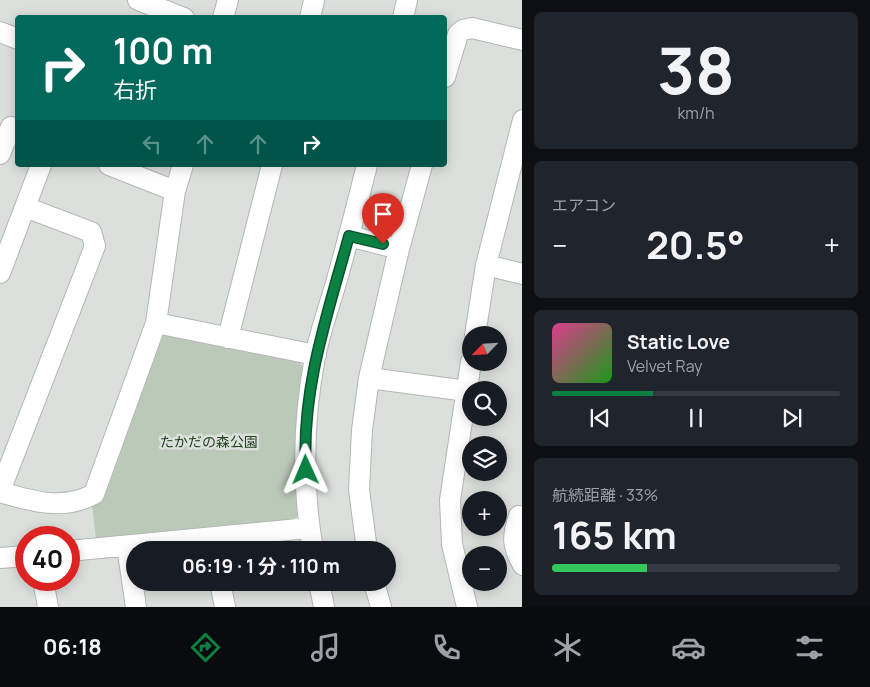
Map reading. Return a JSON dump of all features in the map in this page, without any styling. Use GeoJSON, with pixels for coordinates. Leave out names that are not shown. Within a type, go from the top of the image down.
{"type":"FeatureCollection","features":[{"type":"Feature","properties":{"kind":"street"},"geometry":{"type":"LineString","coordinates":[[138,0],[176,15]]}},
{"type":"Feature","properties":{"kind":"street"},"geometry":{"type":"LineString","coordinates":[[224,15],[228,0]]}},
{"type":"Feature","properties":{"kind":"street"},"geometry":{"type":"LineString","coordinates":[[311,15],[314,0]]}},
{"type":"Feature","properties":{"kind":"street"},"geometry":{"type":"LineString","coordinates":[[404,15],[407,0]]}},
{"type":"Feature","properties":{"kind":"street"},"geometry":{"type":"LineString","coordinates":[[447,70],[458,34],[463,30],[472,28],[522,40]]}},
{"type":"Feature","properties":{"kind":"street"},"geometry":{"type":"LineString","coordinates":[[0,32],[15,38]]}},
{"type":"Feature","properties":{"kind":"street"},"geometry":{"type":"LineString","coordinates":[[476,326],[486,265],[522,120]]}},
{"type":"Feature","properties":{"kind":"street"},"geometry":{"type":"LineString","coordinates":[[0,154],[9,126]]}},
{"type":"Feature","properties":{"kind":"street"},"geometry":{"type":"LineString","coordinates":[[0,273],[40,167]]}},
{"type":"Feature","properties":{"kind":"street"},"geometry":{"type":"LineString","coordinates":[[114,167],[175,191]]}},
{"type":"Feature","properties":{"kind":"street"},"geometry":{"type":"LineString","coordinates":[[25,207],[91,232],[95,246],[0,492],[42,503],[82,501],[94,494],[156,323],[175,191],[182,167]]}},
{"type":"Feature","properties":{"kind":"street"},"geometry":{"type":"LineString","coordinates":[[228,338],[271,167]]}},
{"type":"Feature","properties":{"kind":"street"},"geometry":{"type":"LineString","coordinates":[[311,541],[305,450],[310,391],[316,355],[366,167]]}},
{"type":"Feature","properties":{"kind":"street"},"geometry":{"type":"LineString","coordinates":[[366,541],[359,490],[362,430],[369,378],[399,249],[421,167]]}},
{"type":"Feature","properties":{"kind":"street"},"geometry":{"type":"LineString","coordinates":[[349,236],[399,249]]}},
{"type":"Feature","properties":{"kind":"street"},"geometry":{"type":"LineString","coordinates":[[486,265],[522,274]]}},
{"type":"Feature","properties":{"kind":"street"},"geometry":{"type":"LineString","coordinates":[[156,323],[316,355]]}},
{"type":"Feature","properties":{"kind":"street"},"geometry":{"type":"LineString","coordinates":[[369,378],[462,390]]}},
{"type":"Feature","properties":{"kind":"street"},"geometry":{"type":"LineString","coordinates":[[462,423],[450,500],[452,544],[467,607]]}},
{"type":"Feature","properties":{"kind":"street"},"geometry":{"type":"LineString","coordinates":[[519,516],[513,541],[522,564]]}},
{"type":"Feature","properties":{"kind":"street"},"geometry":{"type":"LineString","coordinates":[[232,541],[309,528]]}},
{"type":"Feature","properties":{"kind":"street"},"geometry":{"type":"LineString","coordinates":[[80,550],[126,546]]}},
{"type":"Feature","properties":{"kind":"street"},"geometry":{"type":"LineString","coordinates":[[0,558],[15,557]]}},
{"type":"Feature","properties":{"kind":"street"},"geometry":{"type":"LineString","coordinates":[[45,591],[48,607]]}},
{"type":"Feature","properties":{"kind":"street"},"geometry":{"type":"LineString","coordinates":[[134,591],[136,607]]}},
{"type":"Feature","properties":{"kind":"street"},"geometry":{"type":"LineString","coordinates":[[222,591],[225,607]]}},
{"type":"Feature","properties":{"kind":"street"},"geometry":{"type":"LineString","coordinates":[[321,591],[324,607]]}},
{"type":"Feature","properties":{"kind":"street"},"geometry":{"type":"LineString","coordinates":[[377,591],[381,607]]}},
{"type":"Feature","properties":{"kind":"green space","name":"たかだの森公園"},"geometry":{"type":"Polygon","coordinates":[[[166,332],[300,363],[305,370],[298,412],[295,462],[298,516],[291,522],[96,539],[92,505],[156,337],[166,332]]]}},
{"type":"Feature","properties":{"kind":"route"},"geometry":{"type":"LineString","coordinates":[[306,470],[305,450],[310,391],[316,355],[349,236],[383,244]]}}]}
